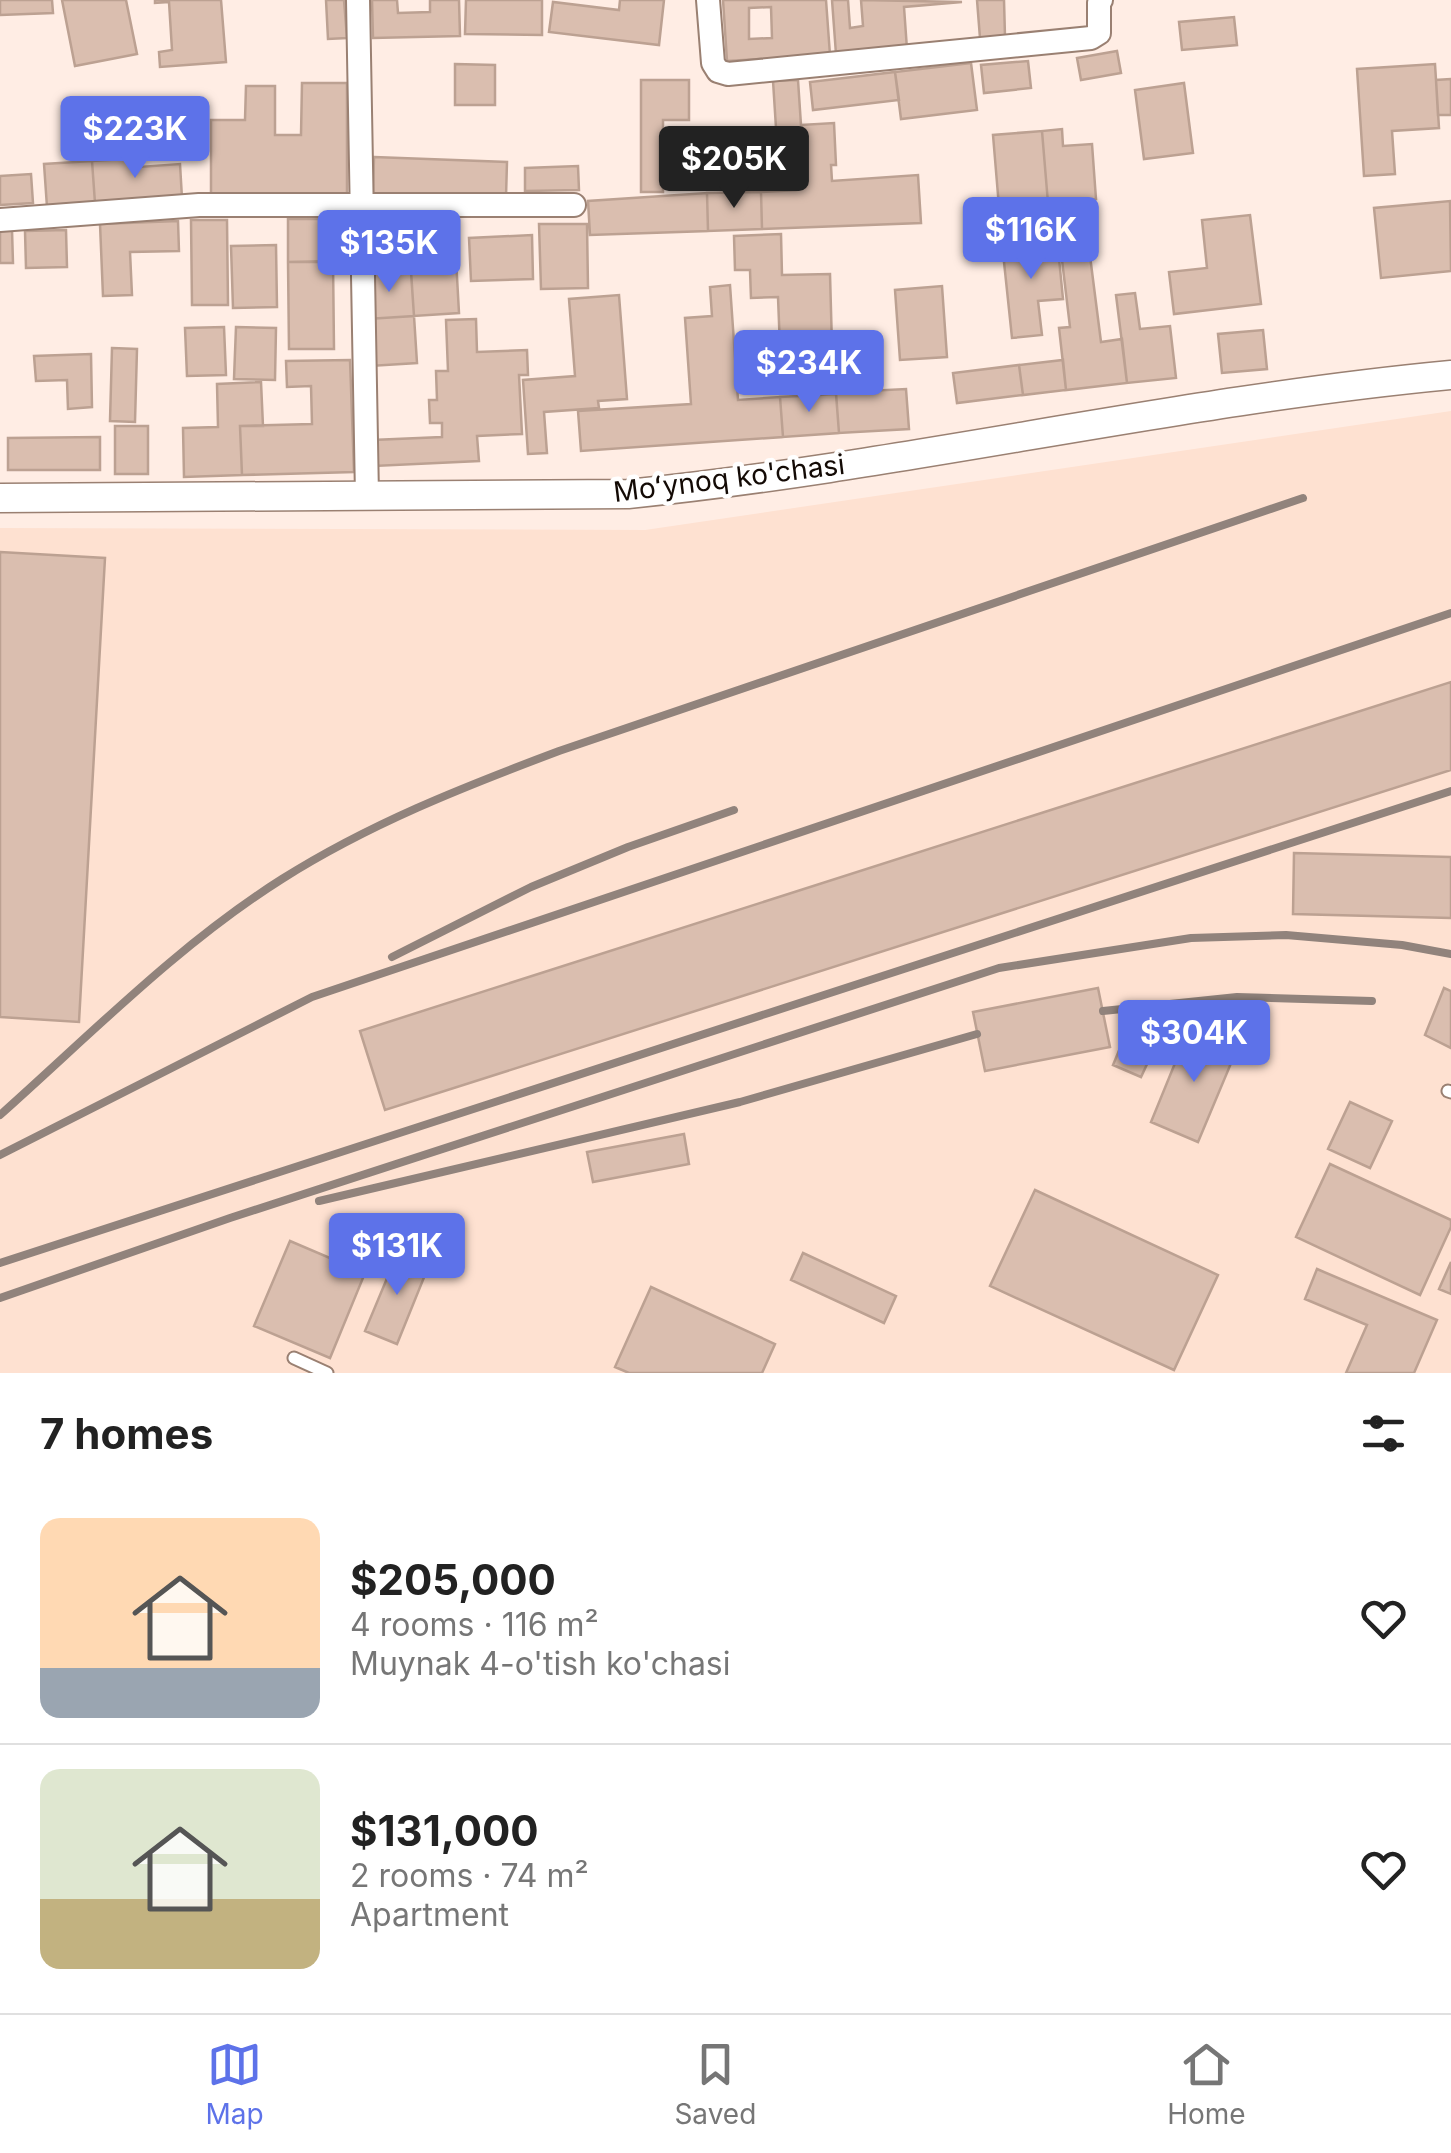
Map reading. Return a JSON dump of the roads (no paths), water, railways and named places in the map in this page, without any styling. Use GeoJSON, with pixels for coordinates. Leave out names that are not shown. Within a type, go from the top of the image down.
{"type":"FeatureCollection","features":[{"type":"Feature","properties":{"kind":"street"},"geometry":{"type":"LineString","coordinates":[[358,0],[367,496]]}},
{"type":"Feature","properties":{"kind":"street"},"geometry":{"type":"LineString","coordinates":[[708,0],[712,63],[718,71],[728,74],[1092,38],[1099,32],[1101,0]]}},
{"type":"Feature","properties":{"kind":"street"},"geometry":{"type":"LineString","coordinates":[[0,220],[199,206],[574,206]]}},
{"type":"Feature","properties":{"kind":"street","name":"Moʻynoq ko'chasi"},"geometry":{"type":"LineString","coordinates":[[0,498],[628,494],[724,484],[1251,399],[1451,375]]}},
{"type":"Feature","properties":{"kind":"lane"},"geometry":{"type":"LineString","coordinates":[[294,1358],[327,1373]]}},
{"type":"Feature","properties":{"kind":"railway"},"geometry":{"type":"LineString","coordinates":[[0,1115],[207,932],[282,879],[383,824],[559,751],[1303,498]]}},
{"type":"Feature","properties":{"kind":"railway"},"geometry":{"type":"LineString","coordinates":[[0,1155],[312,997],[1451,613]]}},
{"type":"Feature","properties":{"kind":"railway"},"geometry":{"type":"LineString","coordinates":[[0,1263],[1451,791]]}},
{"type":"Feature","properties":{"kind":"railway"},"geometry":{"type":"LineString","coordinates":[[392,957],[531,887],[734,810]]}},
{"type":"Feature","properties":{"kind":"railway"},"geometry":{"type":"LineString","coordinates":[[0,1298],[230,1218],[999,968],[1191,938],[1286,935],[1402,945],[1451,954]]}},
{"type":"Feature","properties":{"kind":"railway"},"geometry":{"type":"LineString","coordinates":[[1103,1011],[1237,997],[1372,1001]]}},
{"type":"Feature","properties":{"kind":"railway"},"geometry":{"type":"LineString","coordinates":[[319,1201],[740,1102],[977,1034]]}}]}
